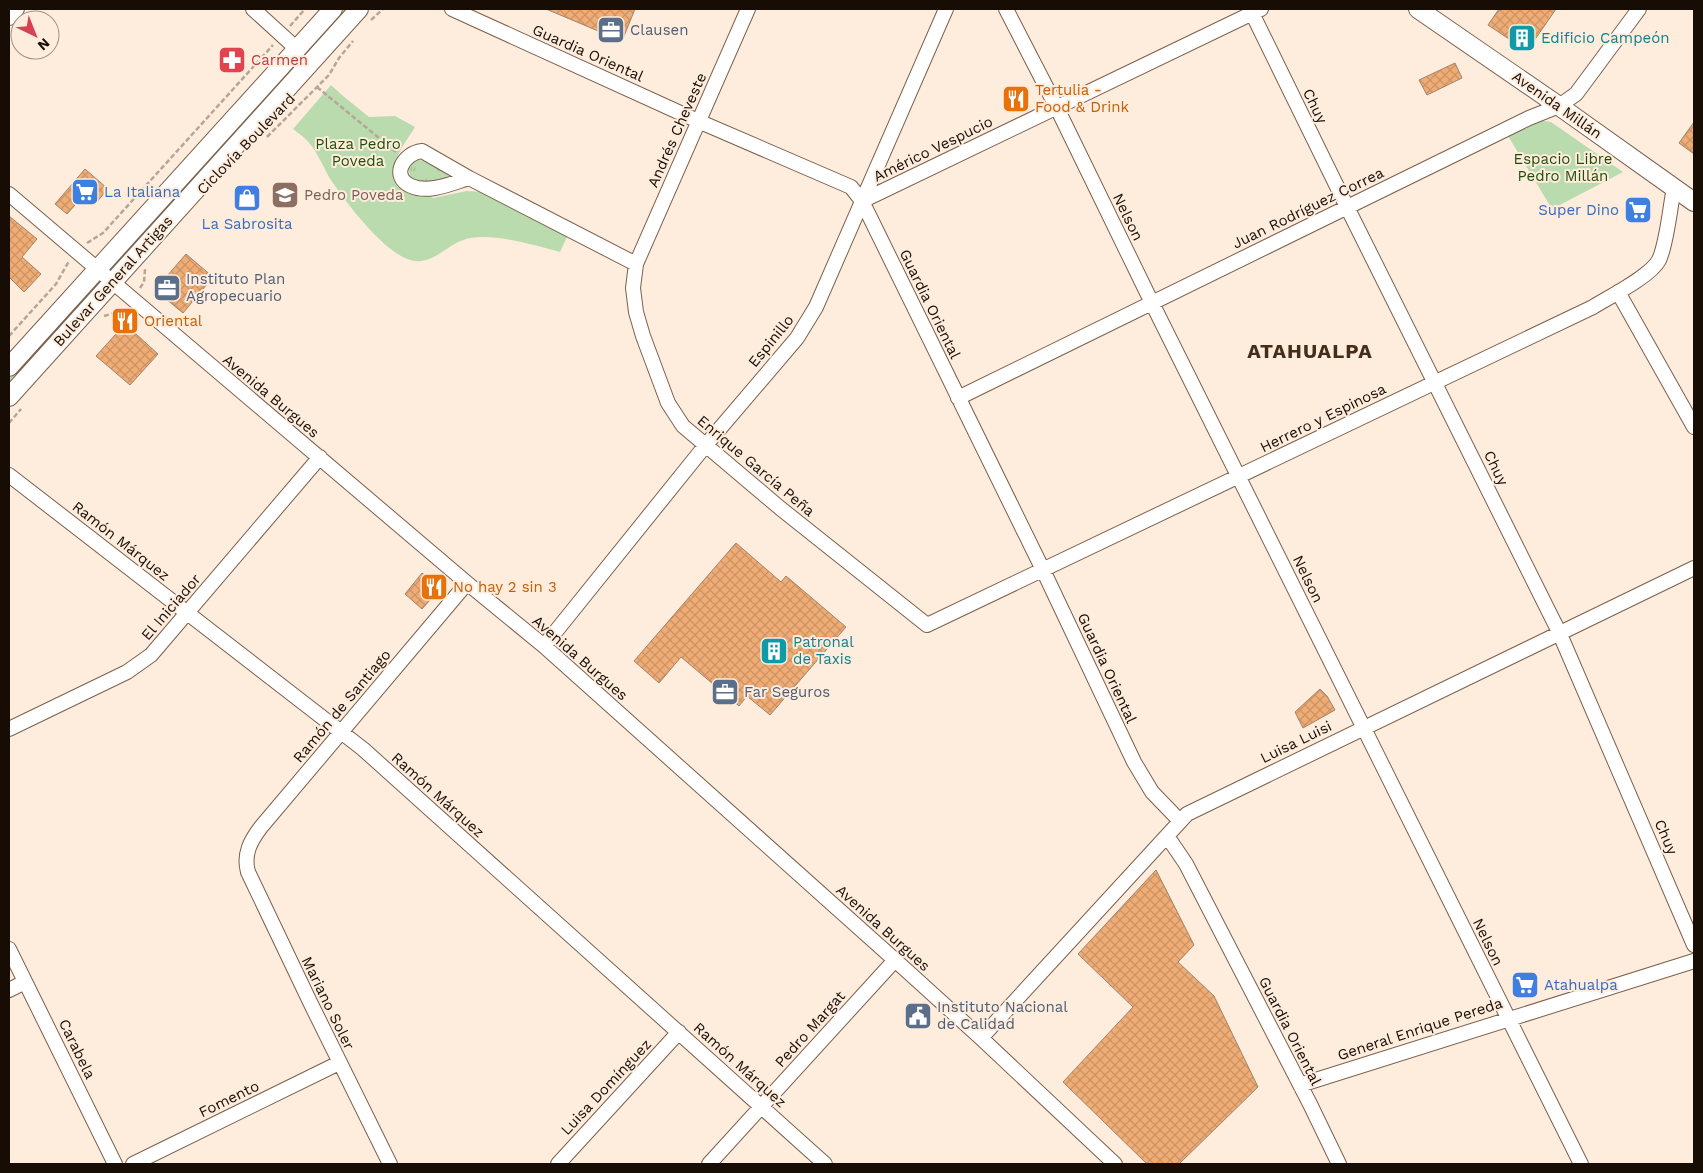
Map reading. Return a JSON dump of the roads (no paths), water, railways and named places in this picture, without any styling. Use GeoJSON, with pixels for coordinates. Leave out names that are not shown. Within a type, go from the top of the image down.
{"type":"FeatureCollection","features":[{"type":"Feature","properties":{"kind":"main road","name":"Bulevar General Artigas"},"geometry":{"type":"LineString","coordinates":[[9,367],[332,9]]}},
{"type":"Feature","properties":{"kind":"main road","name":"Avenida Millán"},"geometry":{"type":"LineString","coordinates":[[1418,9],[1694,202]]}},
{"type":"Feature","properties":{"kind":"main road","name":"Bulevar General Artigas"},"geometry":{"type":"LineString","coordinates":[[15,403],[111,282],[301,73],[365,15]]}},
{"type":"Feature","properties":{"kind":"street"},"geometry":{"type":"LineString","coordinates":[[9,18],[17,9]]}},
{"type":"Feature","properties":{"kind":"street"},"geometry":{"type":"LineString","coordinates":[[253,9],[297,49]]}},
{"type":"Feature","properties":{"kind":"street","name":"Guardia Oriental"},"geometry":{"type":"LineString","coordinates":[[452,9],[698,121],[851,187],[862,202],[1043,570],[1134,762],[1152,792],[1180,821]]}},
{"type":"Feature","properties":{"kind":"street","name":"Andrés Cheveste"},"geometry":{"type":"LineString","coordinates":[[636,264],[748,9]]}},
{"type":"Feature","properties":{"kind":"street","name":"Espinillo"},"geometry":{"type":"LineString","coordinates":[[544,646],[706,446],[797,338],[808,321],[816,307],[946,9]]}},
{"type":"Feature","properties":{"kind":"street","name":"Nelson"},"geometry":{"type":"LineString","coordinates":[[1006,9],[1057,108],[1152,303],[1581,1164]]}},
{"type":"Feature","properties":{"kind":"street","name":"Juan Rodríguez Correa"},"geometry":{"type":"LineString","coordinates":[[958,398],[1529,118],[1559,106],[1576,94],[1639,9]]}},
{"type":"Feature","properties":{"kind":"street","name":"Américo Vespucio"},"geometry":{"type":"LineString","coordinates":[[862,202],[1257,11]]}},
{"type":"Feature","properties":{"kind":"street","name":"Chuy"},"geometry":{"type":"LineString","coordinates":[[1257,11],[1347,207],[1559,632],[1694,945]]}},
{"type":"Feature","properties":{"kind":"street"},"geometry":{"type":"LineString","coordinates":[[469,178],[424,189],[411,186],[402,177],[401,169],[405,159],[415,152],[422,151],[469,178],[636,264]]}},
{"type":"Feature","properties":{"kind":"street","name":"Herrero y Espinosa"},"geometry":{"type":"LineString","coordinates":[[927,625],[1593,307],[1638,280],[1658,262],[1674,188]]}},
{"type":"Feature","properties":{"kind":"street","name":"Avenida Burgues"},"geometry":{"type":"LineString","coordinates":[[9,194],[467,583],[544,646],[981,1038],[1115,1164]]}},
{"type":"Feature","properties":{"kind":"street","name":"Enrique García Peña"},"geometry":{"type":"LineString","coordinates":[[636,264],[633,288],[636,312],[668,403],[683,426],[780,508],[927,625]]}},
{"type":"Feature","properties":{"kind":"street"},"geometry":{"type":"LineString","coordinates":[[1618,292],[1694,427]]}},
{"type":"Feature","properties":{"kind":"street","name":"El Iniciador"},"geometry":{"type":"LineString","coordinates":[[9,729],[127,672],[151,655],[320,457]]}},
{"type":"Feature","properties":{"kind":"street","name":"Ramón Márquez"},"geometry":{"type":"LineString","coordinates":[[9,475],[363,749],[824,1164]]}},
{"type":"Feature","properties":{"kind":"street","name":"Luisa Luisi"},"geometry":{"type":"LineString","coordinates":[[981,1038],[1187,814],[1694,568]]}},
{"type":"Feature","properties":{"kind":"street","name":"Ramón de Santiago"},"geometry":{"type":"LineString","coordinates":[[248,852],[250,843],[261,826],[467,583]]}},
{"type":"Feature","properties":{"kind":"street","name":"Guardia Oriental"},"geometry":{"type":"LineString","coordinates":[[1167,836],[1186,864],[1339,1164]]}},
{"type":"Feature","properties":{"kind":"street","name":"Mariano Soler"},"geometry":{"type":"LineString","coordinates":[[248,852],[246,860],[248,872],[339,1063],[390,1164]]}},
{"type":"Feature","properties":{"kind":"street","name":"Carabela"},"geometry":{"type":"LineString","coordinates":[[9,949],[115,1164]]}},
{"type":"Feature","properties":{"kind":"street","name":"Pedro Margat"},"geometry":{"type":"LineString","coordinates":[[709,1164],[895,960]]}},
{"type":"Feature","properties":{"kind":"street","name":"General Enrique Pereda"},"geometry":{"type":"LineString","coordinates":[[1300,1085],[1694,961]]}},
{"type":"Feature","properties":{"kind":"street"},"geometry":{"type":"LineString","coordinates":[[9,990],[25,982]]}},
{"type":"Feature","properties":{"kind":"street","name":"Luisa Domínguez"},"geometry":{"type":"LineString","coordinates":[[558,1164],[679,1032]]}},
{"type":"Feature","properties":{"kind":"street","name":"Fomento"},"geometry":{"type":"LineString","coordinates":[[134,1164],[339,1063]]}},
{"type":"Feature","properties":{"kind":"place","name":"Clausen"},"geometry":{"type":"Point","coordinates":[611,30]}},
{"type":"Feature","properties":{"kind":"place","name":"Edificio Campeón"},"geometry":{"type":"Point","coordinates":[1522,38]}},
{"type":"Feature","properties":{"kind":"place","name":"Carmen"},"geometry":{"type":"Point","coordinates":[232,60]}},
{"type":"Feature","properties":{"kind":"place","name":"Tertulia - Food & Drink"},"geometry":{"type":"Point","coordinates":[1016,99]}},
{"type":"Feature","properties":{"kind":"place","name":"La Italiana"},"geometry":{"type":"Point","coordinates":[85,192]}},
{"type":"Feature","properties":{"kind":"place","name":"Pedro Poveda"},"geometry":{"type":"Point","coordinates":[285,195]}},
{"type":"Feature","properties":{"kind":"place","name":"La Sabrosita"},"geometry":{"type":"Point","coordinates":[247,198]}},
{"type":"Feature","properties":{"kind":"place","name":"Super Dino"},"geometry":{"type":"Point","coordinates":[1638,210]}},
{"type":"Feature","properties":{"kind":"place","name":"Instituto Plan Agropecuario"},"geometry":{"type":"Point","coordinates":[167,288]}},
{"type":"Feature","properties":{"kind":"place","name":"Oriental"},"geometry":{"type":"Point","coordinates":[125,321]}},
{"type":"Feature","properties":{"kind":"place","name":"No hay 2 sin 3"},"geometry":{"type":"Point","coordinates":[434,587]}},
{"type":"Feature","properties":{"kind":"place","name":"Patronal de Taxis"},"geometry":{"type":"Point","coordinates":[774,651]}},
{"type":"Feature","properties":{"kind":"place","name":"Far Seguros"},"geometry":{"type":"Point","coordinates":[725,692]}},
{"type":"Feature","properties":{"kind":"place","name":"Atahualpa"},"geometry":{"type":"Point","coordinates":[1525,985]}},
{"type":"Feature","properties":{"kind":"place","name":"Instituto Nacional de Calidad"},"geometry":{"type":"Point","coordinates":[918,1016]}},
{"type":"Feature","properties":{"kind":"district","name":"ATAHUALPA"},"geometry":{"type":"Point","coordinates":[1310,351]}},
{"type":"Feature","properties":{"kind":"park label","name":"Plaza Pedro Poveda"},"geometry":{"type":"Point","coordinates":[358,152]}},
{"type":"Feature","properties":{"kind":"park label","name":"Espacio Libre Pedro Millán"},"geometry":{"type":"Point","coordinates":[1563,168]}}]}
